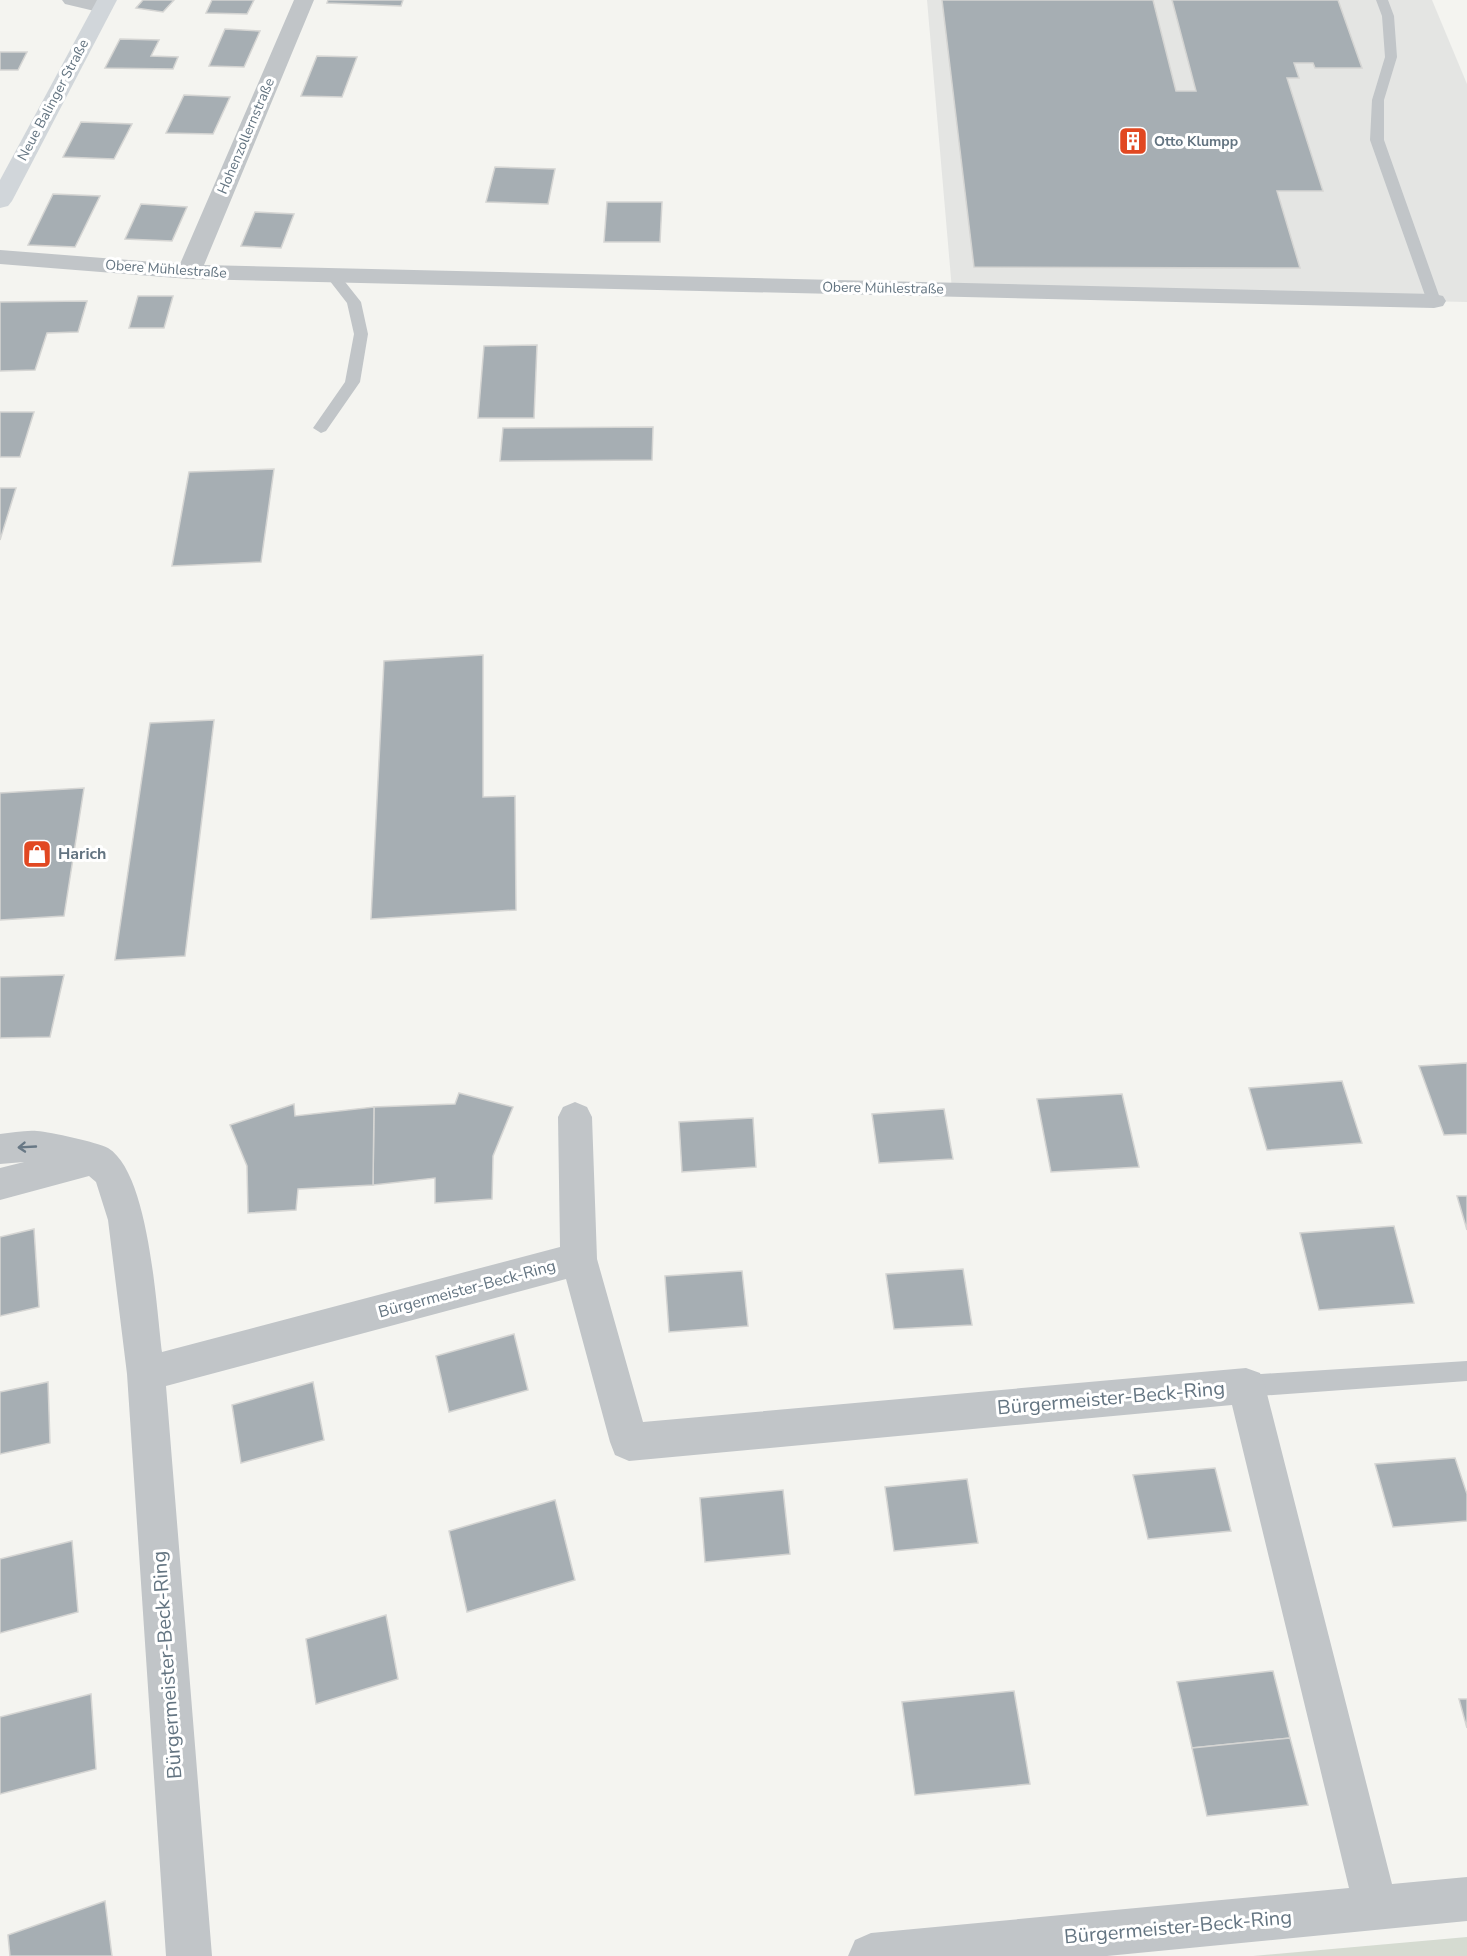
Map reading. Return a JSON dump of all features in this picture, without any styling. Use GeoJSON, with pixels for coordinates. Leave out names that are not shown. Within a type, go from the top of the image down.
{"type":"FeatureCollection","features":[{"type":"Feature","properties":{"kind":"main road","name":"Neue Balinger Straße"},"geometry":{"type":"LineString","coordinates":[[0,201],[105,3]]}},
{"type":"Feature","properties":{"kind":"street"},"geometry":{"type":"LineString","coordinates":[[72,0],[105,3]]}},
{"type":"Feature","properties":{"kind":"street","name":"Hohenzollernstraße"},"geometry":{"type":"LineString","coordinates":[[189,272],[304,0]]}},
{"type":"Feature","properties":{"kind":"street","name":"Obere Mühlestraße"},"geometry":{"type":"LineString","coordinates":[[0,257],[189,272],[1434,301]]}},
{"type":"Feature","properties":{"kind":"street","name":"Bürgermeister-Beck-Ring"},"geometry":{"type":"LineString","coordinates":[[575,1117],[579,1259],[629,1442],[1246,1386],[1376,1908]]}},
{"type":"Feature","properties":{"kind":"street"},"geometry":{"type":"LineString","coordinates":[[0,1149],[36,1146],[95,1159]]}},
{"type":"Feature","properties":{"kind":"street"},"geometry":{"type":"LineString","coordinates":[[0,1184],[95,1159]]}},
{"type":"Feature","properties":{"kind":"street","name":"Bürgermeister-Beck-Ring"},"geometry":{"type":"LineString","coordinates":[[95,1159],[111,1173],[126,1220],[146,1374],[189,1956]]}},
{"type":"Feature","properties":{"kind":"street","name":"Bürgermeister-Beck-Ring"},"geometry":{"type":"LineString","coordinates":[[146,1374],[579,1259]]}},
{"type":"Feature","properties":{"kind":"street","name":"Bürgermeister-Beck-Ring"},"geometry":{"type":"LineString","coordinates":[[871,1956],[1467,1899]]}},
{"type":"Feature","properties":{"kind":"lane"},"geometry":{"type":"LineString","coordinates":[[1382,0],[1388,16],[1390,57],[1378,100],[1377,140],[1434,301]]}},
{"type":"Feature","properties":{"kind":"lane"},"geometry":{"type":"LineString","coordinates":[[321,428],[352,382],[362,334],[354,302],[333,276]]}},
{"type":"Feature","properties":{"kind":"lane"},"geometry":{"type":"LineString","coordinates":[[1246,1386],[1467,1371]]}},
{"type":"Feature","properties":{"kind":"shaded area"},"geometry":{"type":"Polygon","coordinates":[[[927,0],[1432,0],[1467,84],[1467,302],[952,290],[927,0]]]}},
{"type":"Feature","properties":{"kind":"shaded area"},"geometry":{"type":"Polygon","coordinates":[[[1467,1937],[1467,1956],[1253,1956],[1467,1937]]]}},
{"type":"Feature","properties":{"kind":"building"},"geometry":{"type":"Polygon","coordinates":[[[143,0],[174,0],[163,12],[136,8],[143,0]]]}},
{"type":"Feature","properties":{"kind":"building"},"geometry":{"type":"Polygon","coordinates":[[[212,0],[254,0],[247,14],[206,13],[212,0]]]}},
{"type":"Feature","properties":{"kind":"building"},"geometry":{"type":"Polygon","coordinates":[[[328,0],[403,0],[401,6],[327,3],[328,0]]]}},
{"type":"Feature","properties":{"kind":"building","name":"Otto Klumpp"},"geometry":{"type":"Polygon","coordinates":[[[942,0],[1153,0],[1176,91],[1196,91],[1172,0],[1338,0],[1362,68],[1315,68],[1313,63],[1294,63],[1299,78],[1287,78],[1323,191],[1277,191],[1300,268],[974,267],[942,0]]]}},
{"type":"Feature","properties":{"kind":"building"},"geometry":{"type":"Polygon","coordinates":[[[225,29],[260,31],[244,67],[209,66],[225,29]]]}},
{"type":"Feature","properties":{"kind":"building"},"geometry":{"type":"Polygon","coordinates":[[[120,39],[159,40],[151,56],[178,57],[173,69],[105,68],[120,39]]]}},
{"type":"Feature","properties":{"kind":"building"},"geometry":{"type":"Polygon","coordinates":[[[0,52],[27,52],[18,70],[0,70],[0,52]]]}},
{"type":"Feature","properties":{"kind":"building"},"geometry":{"type":"Polygon","coordinates":[[[317,56],[357,57],[342,97],[301,96],[317,56]]]}},
{"type":"Feature","properties":{"kind":"building"},"geometry":{"type":"Polygon","coordinates":[[[184,95],[230,97],[213,134],[166,133],[184,95]]]}},
{"type":"Feature","properties":{"kind":"building"},"geometry":{"type":"Polygon","coordinates":[[[81,122],[132,124],[114,159],[63,157],[81,122]]]}},
{"type":"Feature","properties":{"kind":"building"},"geometry":{"type":"Polygon","coordinates":[[[495,167],[555,169],[548,204],[486,202],[495,167]]]}},
{"type":"Feature","properties":{"kind":"building"},"geometry":{"type":"Polygon","coordinates":[[[53,194],[100,196],[75,247],[28,245],[53,194]]]}},
{"type":"Feature","properties":{"kind":"building"},"geometry":{"type":"Polygon","coordinates":[[[607,202],[662,202],[660,242],[604,242],[607,202]]]}},
{"type":"Feature","properties":{"kind":"building"},"geometry":{"type":"Polygon","coordinates":[[[141,204],[187,207],[172,241],[125,239],[141,204]]]}},
{"type":"Feature","properties":{"kind":"building"},"geometry":{"type":"Polygon","coordinates":[[[255,212],[294,214],[281,248],[241,246],[255,212]]]}},
{"type":"Feature","properties":{"kind":"building"},"geometry":{"type":"Polygon","coordinates":[[[138,296],[173,296],[164,328],[129,328],[138,296]]]}},
{"type":"Feature","properties":{"kind":"building"},"geometry":{"type":"Polygon","coordinates":[[[87,301],[78,332],[47,333],[35,370],[0,371],[0,302],[87,301]]]}},
{"type":"Feature","properties":{"kind":"building"},"geometry":{"type":"Polygon","coordinates":[[[537,345],[534,418],[478,418],[484,346],[537,345]]]}},
{"type":"Feature","properties":{"kind":"building"},"geometry":{"type":"Polygon","coordinates":[[[0,412],[34,412],[20,457],[0,457],[0,412]]]}},
{"type":"Feature","properties":{"kind":"building"},"geometry":{"type":"Polygon","coordinates":[[[653,427],[652,460],[500,461],[503,428],[653,427]]]}},
{"type":"Feature","properties":{"kind":"building"},"geometry":{"type":"Polygon","coordinates":[[[274,469],[261,562],[172,566],[189,472],[274,469]]]}},
{"type":"Feature","properties":{"kind":"building"},"geometry":{"type":"Polygon","coordinates":[[[0,488],[16,488],[0,540],[0,488]]]}},
{"type":"Feature","properties":{"kind":"building"},"geometry":{"type":"Polygon","coordinates":[[[483,655],[483,797],[515,796],[516,910],[371,919],[384,661],[483,655]]]}},
{"type":"Feature","properties":{"kind":"building"},"geometry":{"type":"Polygon","coordinates":[[[214,720],[185,956],[115,960],[150,723],[214,720]]]}},
{"type":"Feature","properties":{"kind":"building","name":"Harich"},"geometry":{"type":"Polygon","coordinates":[[[84,788],[64,916],[0,920],[0,793],[84,788]]]}},
{"type":"Feature","properties":{"kind":"building"},"geometry":{"type":"Polygon","coordinates":[[[64,975],[50,1037],[0,1038],[0,977],[64,975]]]}},
{"type":"Feature","properties":{"kind":"building"},"geometry":{"type":"Polygon","coordinates":[[[1467,1063],[1467,1134],[1444,1135],[1419,1066],[1467,1063]]]}},
{"type":"Feature","properties":{"kind":"building"},"geometry":{"type":"Polygon","coordinates":[[[1342,1081],[1362,1143],[1267,1150],[1249,1088],[1342,1081]]]}},
{"type":"Feature","properties":{"kind":"building"},"geometry":{"type":"Polygon","coordinates":[[[459,1093],[513,1107],[493,1156],[492,1199],[435,1203],[435,1178],[373,1185],[374,1107],[455,1104],[459,1093]]]}},
{"type":"Feature","properties":{"kind":"building"},"geometry":{"type":"Polygon","coordinates":[[[1122,1094],[1139,1167],[1051,1172],[1037,1099],[1122,1094]]]}},
{"type":"Feature","properties":{"kind":"building"},"geometry":{"type":"Polygon","coordinates":[[[294,1104],[295,1116],[374,1107],[373,1185],[298,1189],[296,1210],[248,1213],[247,1166],[230,1125],[294,1104]]]}},
{"type":"Feature","properties":{"kind":"building"},"geometry":{"type":"Polygon","coordinates":[[[944,1109],[953,1159],[879,1163],[872,1114],[944,1109]]]}},
{"type":"Feature","properties":{"kind":"building"},"geometry":{"type":"Polygon","coordinates":[[[753,1118],[756,1167],[682,1172],[679,1122],[753,1118]]]}},
{"type":"Feature","properties":{"kind":"building"},"geometry":{"type":"Polygon","coordinates":[[[1457,1196],[1467,1196],[1467,1230],[1457,1196]]]}},
{"type":"Feature","properties":{"kind":"building"},"geometry":{"type":"Polygon","coordinates":[[[1394,1226],[1414,1303],[1319,1310],[1300,1233],[1394,1226]]]}},
{"type":"Feature","properties":{"kind":"building"},"geometry":{"type":"Polygon","coordinates":[[[34,1229],[39,1307],[0,1316],[0,1237],[34,1229]]]}},
{"type":"Feature","properties":{"kind":"building"},"geometry":{"type":"Polygon","coordinates":[[[963,1269],[972,1325],[894,1329],[886,1274],[963,1269]]]}},
{"type":"Feature","properties":{"kind":"building"},"geometry":{"type":"Polygon","coordinates":[[[742,1271],[748,1326],[669,1332],[665,1276],[742,1271]]]}},
{"type":"Feature","properties":{"kind":"building"},"geometry":{"type":"Polygon","coordinates":[[[514,1334],[528,1390],[449,1412],[436,1356],[514,1334]]]}},
{"type":"Feature","properties":{"kind":"building"},"geometry":{"type":"Polygon","coordinates":[[[48,1382],[50,1443],[0,1454],[0,1392],[48,1382]]]}},
{"type":"Feature","properties":{"kind":"building"},"geometry":{"type":"Polygon","coordinates":[[[313,1382],[324,1440],[241,1463],[232,1405],[313,1382]]]}},
{"type":"Feature","properties":{"kind":"building"},"geometry":{"type":"Polygon","coordinates":[[[1455,1458],[1467,1494],[1467,1521],[1393,1527],[1375,1464],[1455,1458]]]}},
{"type":"Feature","properties":{"kind":"building"},"geometry":{"type":"Polygon","coordinates":[[[1215,1468],[1231,1531],[1148,1539],[1133,1475],[1215,1468]]]}},
{"type":"Feature","properties":{"kind":"building"},"geometry":{"type":"Polygon","coordinates":[[[967,1479],[978,1543],[894,1551],[885,1487],[967,1479]]]}},
{"type":"Feature","properties":{"kind":"building"},"geometry":{"type":"Polygon","coordinates":[[[783,1490],[790,1554],[705,1562],[700,1498],[783,1490]]]}},
{"type":"Feature","properties":{"kind":"building"},"geometry":{"type":"Polygon","coordinates":[[[555,1500],[575,1580],[467,1612],[449,1531],[555,1500]]]}},
{"type":"Feature","properties":{"kind":"building"},"geometry":{"type":"Polygon","coordinates":[[[72,1541],[78,1612],[0,1633],[0,1559],[72,1541]]]}},
{"type":"Feature","properties":{"kind":"building"},"geometry":{"type":"Polygon","coordinates":[[[386,1615],[398,1679],[316,1704],[306,1639],[386,1615]]]}},
{"type":"Feature","properties":{"kind":"building"},"geometry":{"type":"Polygon","coordinates":[[[1273,1671],[1290,1738],[1192,1748],[1177,1682],[1273,1671]]]}},
{"type":"Feature","properties":{"kind":"building"},"geometry":{"type":"Polygon","coordinates":[[[1014,1691],[1030,1784],[915,1795],[902,1702],[1014,1691]]]}},
{"type":"Feature","properties":{"kind":"building"},"geometry":{"type":"Polygon","coordinates":[[[91,1694],[96,1769],[0,1794],[0,1717],[91,1694]]]}},
{"type":"Feature","properties":{"kind":"building"},"geometry":{"type":"Polygon","coordinates":[[[1459,1699],[1467,1699],[1467,1728],[1459,1699]]]}},
{"type":"Feature","properties":{"kind":"building"},"geometry":{"type":"Polygon","coordinates":[[[1290,1738],[1308,1805],[1207,1816],[1192,1748],[1290,1738]]]}},
{"type":"Feature","properties":{"kind":"building"},"geometry":{"type":"Polygon","coordinates":[[[105,1901],[112,1956],[10,1956],[8,1935],[105,1901]]]}},
{"type":"Feature","properties":{"kind":"place","name":"Otto Klumpp"},"geometry":{"type":"Point","coordinates":[1133,141]}},
{"type":"Feature","properties":{"kind":"place","name":"Harich"},"geometry":{"type":"Point","coordinates":[37,854]}}]}
